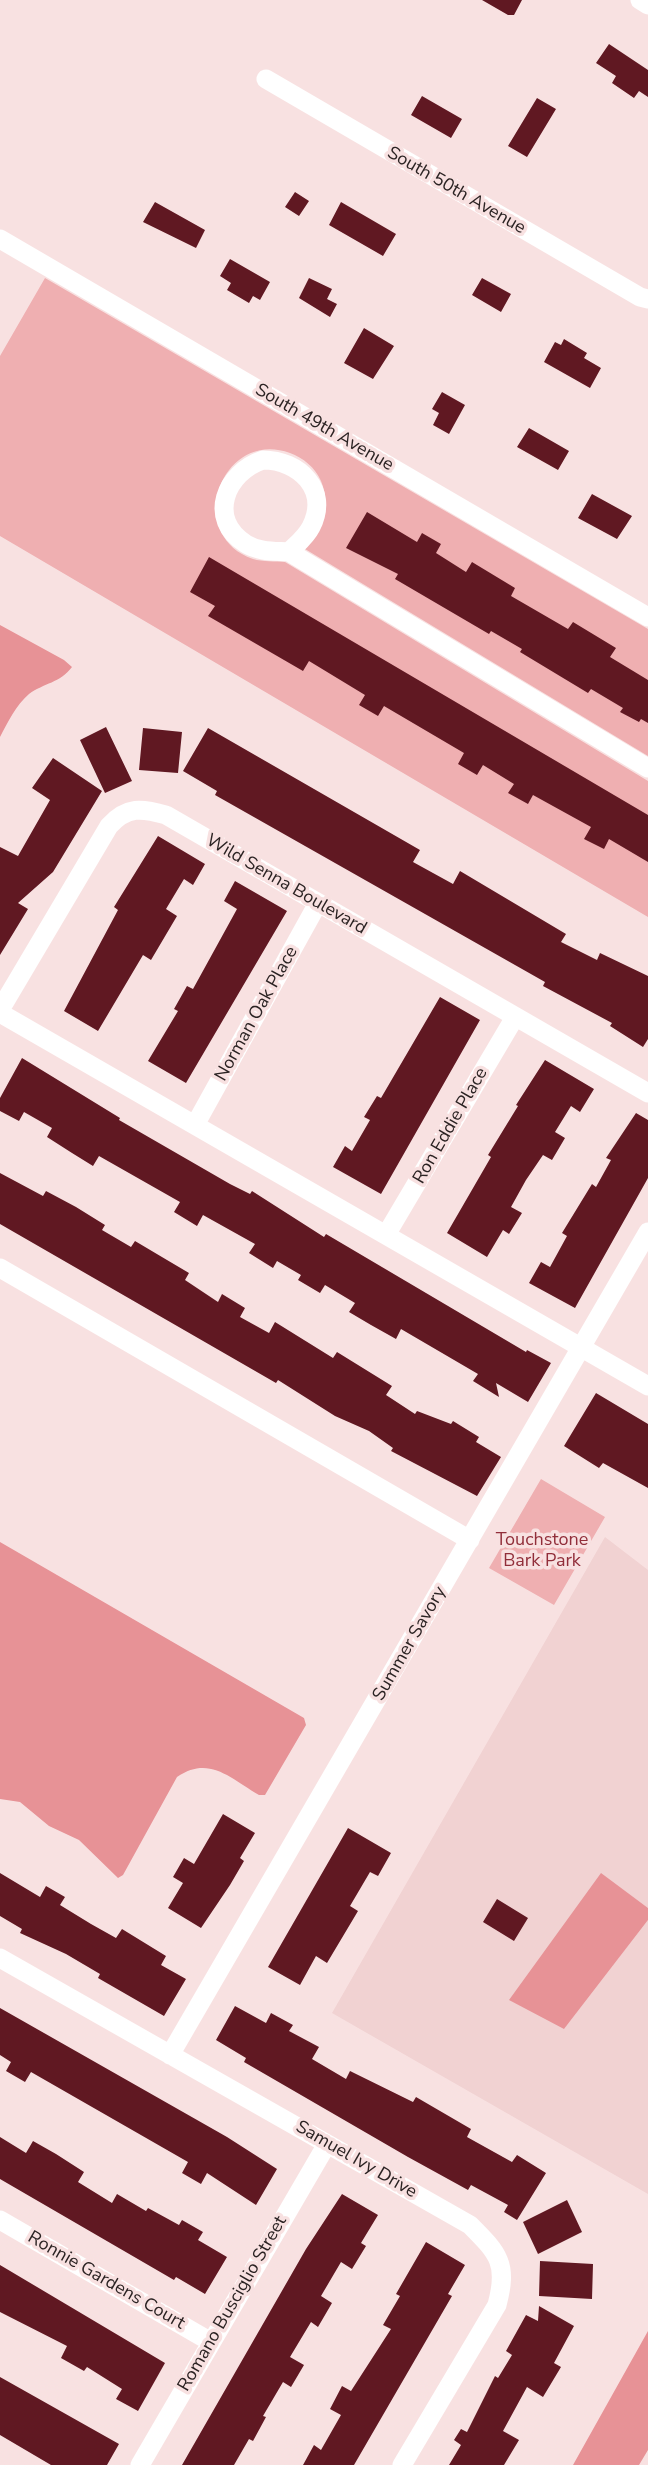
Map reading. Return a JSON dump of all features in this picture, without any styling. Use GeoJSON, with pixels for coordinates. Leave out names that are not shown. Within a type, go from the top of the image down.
{"type":"FeatureCollection","features":[{"type":"Feature","properties":{"kind":"street"},"geometry":{"type":"LineString","coordinates":[[640,0],[648,5]]}},
{"type":"Feature","properties":{"kind":"street","name":"South 50th Avenue"},"geometry":{"type":"LineString","coordinates":[[266,79],[617,284],[648,299]]}},
{"type":"Feature","properties":{"kind":"street","name":"South 49th Avenue"},"geometry":{"type":"LineString","coordinates":[[0,239],[648,617]]}},
{"type":"Feature","properties":{"kind":"street"},"geometry":{"type":"LineString","coordinates":[[289,552],[311,528],[316,515],[313,486],[298,469],[278,460],[249,464],[237,474],[228,487],[224,502],[226,517],[233,532],[244,543],[258,550],[289,552],[648,768]]}},
{"type":"Feature","properties":{"kind":"street","name":"Wild Senna Boulevard"},"geometry":{"type":"LineString","coordinates":[[648,1093],[166,815],[146,809],[128,810],[109,826],[0,1012],[648,1386]]}},
{"type":"Feature","properties":{"kind":"street","name":"Norman Oak Place"},"geometry":{"type":"LineString","coordinates":[[195,1125],[318,903]]}},
{"type":"Feature","properties":{"kind":"street","name":"Ron Eddie Place"},"geometry":{"type":"LineString","coordinates":[[386,1236],[516,1017]]}},
{"type":"Feature","properties":{"kind":"street","name":"Summer Savory"},"geometry":{"type":"LineString","coordinates":[[170,2055],[648,1232]]}},
{"type":"Feature","properties":{"kind":"street"},"geometry":{"type":"LineString","coordinates":[[0,1268],[470,1540]]}},
{"type":"Feature","properties":{"kind":"street","name":"Samuel Ivy Drive"},"geometry":{"type":"LineString","coordinates":[[0,1958],[470,2225],[492,2247],[502,2264],[503,2283],[497,2305],[402,2465]]}},
{"type":"Feature","properties":{"kind":"street","name":"Romano Busciglio Street"},"geometry":{"type":"LineString","coordinates":[[140,2465],[327,2144]]}},
{"type":"Feature","properties":{"kind":"street","name":"Ronnie Gardens Court"},"geometry":{"type":"LineString","coordinates":[[0,2220],[211,2342]]}},
{"type":"Feature","properties":{"kind":"shaded area"},"geometry":{"type":"Polygon","coordinates":[[[0,625],[72,667],[57,680],[24,698],[0,737],[0,625]]]}},
{"type":"Feature","properties":{"kind":"shaded area"},"geometry":{"type":"Polygon","coordinates":[[[605,1537],[648,1570],[648,1908],[601,1874],[564,2029],[648,1920],[648,2194],[332,2013],[605,1537]]]}},
{"type":"Feature","properties":{"kind":"shaded area"},"geometry":{"type":"Polygon","coordinates":[[[0,1542],[304,1718],[306,1725],[265,1795],[259,1795],[219,1771],[199,1768],[177,1777],[123,1875],[118,1878],[79,1840],[49,1826],[20,1802],[0,1799],[0,1542]]]}},
{"type":"Feature","properties":{"kind":"shaded area"},"geometry":{"type":"Polygon","coordinates":[[[601,1873],[648,1908],[648,1920],[564,2029],[509,2000],[601,1873]]]}},
{"type":"Feature","properties":{"kind":"shaded area"},"geometry":{"type":"Polygon","coordinates":[[[648,2331],[648,2450],[639,2465],[573,2465],[648,2331]]]}},
{"type":"Feature","properties":{"kind":"green space"},"geometry":{"type":"Polygon","coordinates":[[[45,278],[648,629],[648,756],[305,549],[320,525],[326,500],[318,476],[312,467],[299,458],[290,453],[266,449],[246,456],[230,469],[220,487],[216,508],[220,528],[232,546],[253,559],[285,562],[648,781],[648,917],[0,536],[0,356],[45,278]]]}},
{"type":"Feature","properties":{"kind":"green space","name":"Touchstone Bark Park"},"geometry":{"type":"Polygon","coordinates":[[[541,1479],[605,1517],[554,1605],[489,1568],[541,1479]]]}},
{"type":"Feature","properties":{"kind":"building"},"geometry":{"type":"Polygon","coordinates":[[[482,0],[522,0],[514,15],[508,15],[482,0]]]}},
{"type":"Feature","properties":{"kind":"building"},"geometry":{"type":"Polygon","coordinates":[[[609,44],[648,70],[648,97],[639,91],[634,98],[612,83],[616,76],[596,63],[609,44]]]}},
{"type":"Feature","properties":{"kind":"building"},"geometry":{"type":"Polygon","coordinates":[[[422,96],[462,119],[451,138],[411,115],[422,96]]]}},
{"type":"Feature","properties":{"kind":"building"},"geometry":{"type":"Polygon","coordinates":[[[537,98],[556,109],[527,157],[508,146],[537,98]]]}},
{"type":"Feature","properties":{"kind":"building"},"geometry":{"type":"Polygon","coordinates":[[[295,192],[309,201],[299,216],[285,207],[295,192]]]}},
{"type":"Feature","properties":{"kind":"building"},"geometry":{"type":"Polygon","coordinates":[[[155,202],[205,230],[196,248],[143,222],[155,202]]]}},
{"type":"Feature","properties":{"kind":"building"},"geometry":{"type":"Polygon","coordinates":[[[341,202],[396,234],[383,256],[329,225],[341,202]]]}},
{"type":"Feature","properties":{"kind":"building"},"geometry":{"type":"Polygon","coordinates":[[[230,259],[270,282],[260,300],[253,296],[249,303],[227,290],[231,283],[220,276],[230,259]]]}},
{"type":"Feature","properties":{"kind":"building"},"geometry":{"type":"Polygon","coordinates":[[[309,278],[332,289],[327,299],[337,304],[330,317],[299,298],[309,278]]]}},
{"type":"Feature","properties":{"kind":"building"},"geometry":{"type":"Polygon","coordinates":[[[482,278],[511,294],[501,312],[472,295],[482,278]]]}},
{"type":"Feature","properties":{"kind":"building"},"geometry":{"type":"Polygon","coordinates":[[[364,328],[394,346],[373,379],[344,363],[364,328]]]}},
{"type":"Feature","properties":{"kind":"building"},"geometry":{"type":"Polygon","coordinates":[[[564,339],[587,353],[584,358],[601,368],[590,388],[544,362],[555,342],[561,345],[564,339]]]}},
{"type":"Feature","properties":{"kind":"building"},"geometry":{"type":"Polygon","coordinates":[[[442,392],[465,405],[449,434],[433,425],[439,413],[432,409],[442,392]]]}},
{"type":"Feature","properties":{"kind":"building"},"geometry":{"type":"Polygon","coordinates":[[[529,428],[569,451],[558,470],[517,447],[529,428]]]}},
{"type":"Feature","properties":{"kind":"building"},"geometry":{"type":"Polygon","coordinates":[[[592,494],[632,516],[617,539],[578,518],[592,494]]]}},
{"type":"Feature","properties":{"kind":"building"},"geometry":{"type":"Polygon","coordinates":[[[367,512],[417,542],[422,533],[441,544],[436,553],[466,572],[472,562],[515,588],[511,596],[568,629],[573,622],[616,648],[610,657],[648,680],[648,723],[641,719],[639,722],[620,712],[623,708],[591,689],[588,693],[520,652],[522,649],[491,631],[489,634],[395,579],[398,574],[346,548],[367,512]]]}},
{"type":"Feature","properties":{"kind":"building"},"geometry":{"type":"Polygon","coordinates":[[[209,557],[648,815],[648,862],[609,839],[604,849],[584,839],[591,827],[533,795],[528,804],[508,793],[514,784],[483,765],[477,775],[458,764],[464,753],[384,706],[378,716],[359,705],[365,695],[309,661],[303,671],[208,616],[215,606],[190,592],[209,557]]]}},
{"type":"Feature","properties":{"kind":"building"},"geometry":{"type":"Polygon","coordinates":[[[106,727],[132,781],[105,793],[80,740],[106,727]]]}},
{"type":"Feature","properties":{"kind":"building"},"geometry":{"type":"Polygon","coordinates":[[[143,728],[182,732],[178,773],[139,770],[143,728]]]}},
{"type":"Feature","properties":{"kind":"building"},"geometry":{"type":"Polygon","coordinates":[[[208,728],[420,850],[413,862],[453,884],[460,871],[566,934],[561,942],[597,960],[600,953],[648,976],[648,1039],[643,1047],[610,1026],[612,1023],[543,986],[545,982],[215,795],[217,791],[183,771],[208,728]]]}},
{"type":"Feature","properties":{"kind":"building"},"geometry":{"type":"Polygon","coordinates":[[[53,758],[102,791],[53,872],[18,903],[28,909],[0,955],[0,847],[18,856],[50,800],[32,788],[53,758]]]}},
{"type":"Feature","properties":{"kind":"building"},"geometry":{"type":"Polygon","coordinates":[[[158,836],[205,864],[193,885],[184,879],[166,909],[177,916],[151,960],[143,955],[98,1031],[64,1011],[118,910],[114,907],[158,836]]]}},
{"type":"Feature","properties":{"kind":"building"},"geometry":{"type":"Polygon","coordinates":[[[235,881],[287,911],[186,1083],[148,1061],[178,1011],[174,1009],[187,986],[193,989],[237,909],[224,901],[235,881]]]}},
{"type":"Feature","properties":{"kind":"building"},"geometry":{"type":"Polygon","coordinates":[[[440,997],[480,1020],[381,1194],[333,1167],[345,1146],[352,1151],[370,1120],[364,1117],[377,1096],[381,1098],[440,997]]]}},
{"type":"Feature","properties":{"kind":"building"},"geometry":{"type":"Polygon","coordinates":[[[22,1058],[120,1118],[119,1120],[230,1184],[250,1194],[252,1191],[324,1237],[326,1234],[526,1352],[527,1350],[551,1363],[528,1402],[496,1383],[499,1397],[473,1381],[478,1374],[401,1329],[396,1339],[371,1325],[349,1312],[355,1303],[325,1285],[320,1293],[298,1280],[301,1275],[277,1261],[273,1268],[249,1253],[255,1244],[203,1215],[197,1226],[174,1212],[180,1202],[99,1156],[93,1166],[47,1137],[52,1128],[24,1112],[19,1121],[0,1111],[0,1098],[22,1058]]]}},
{"type":"Feature","properties":{"kind":"building"},"geometry":{"type":"Polygon","coordinates":[[[545,1060],[594,1089],[580,1112],[571,1106],[555,1132],[565,1138],[552,1160],[543,1155],[526,1180],[511,1207],[522,1213],[509,1234],[503,1230],[487,1257],[447,1233],[491,1157],[488,1155],[518,1106],[516,1105],[545,1060]]]}},
{"type":"Feature","properties":{"kind":"building"},"geometry":{"type":"Polygon","coordinates":[[[636,1113],[648,1120],[648,1178],[575,1308],[529,1283],[541,1262],[550,1267],[567,1236],[562,1233],[592,1184],[596,1187],[611,1160],[606,1158],[636,1113]]]}},
{"type":"Feature","properties":{"kind":"building"},"geometry":{"type":"Polygon","coordinates":[[[0,1173],[43,1196],[46,1191],[105,1225],[102,1230],[131,1247],[135,1241],[189,1273],[185,1280],[218,1302],[222,1294],[245,1308],[240,1317],[269,1333],[275,1322],[333,1358],[337,1352],[392,1386],[386,1395],[415,1414],[417,1411],[451,1424],[453,1421],[479,1437],[476,1442],[501,1457],[477,1496],[391,1451],[393,1448],[369,1431],[335,1416],[278,1380],[276,1383],[0,1224],[0,1173]]]}},
{"type":"Feature","properties":{"kind":"building"},"geometry":{"type":"Polygon","coordinates":[[[596,1393],[648,1424],[648,1488],[603,1463],[599,1468],[564,1446],[596,1393]]]}},
{"type":"Feature","properties":{"kind":"building"},"geometry":{"type":"Polygon","coordinates":[[[223,1814],[255,1833],[240,1858],[244,1861],[201,1928],[168,1908],[183,1883],[173,1877],[184,1858],[194,1864],[223,1814]]]}},
{"type":"Feature","properties":{"kind":"building"},"geometry":{"type":"Polygon","coordinates":[[[348,1828],[391,1853],[378,1876],[370,1872],[350,1906],[358,1911],[327,1963],[316,1956],[300,1985],[268,1967],[348,1828]]]}},
{"type":"Feature","properties":{"kind":"building"},"geometry":{"type":"Polygon","coordinates":[[[0,1873],[40,1897],[46,1886],[65,1897],[60,1905],[91,1924],[116,1938],[122,1929],[166,1956],[161,1965],[186,1979],[164,2016],[98,1978],[100,1974],[66,1954],[20,1933],[22,1929],[0,1916],[0,1873]]]}},
{"type":"Feature","properties":{"kind":"building"},"geometry":{"type":"Polygon","coordinates":[[[497,1899],[528,1918],[514,1941],[483,1922],[497,1899]]]}},
{"type":"Feature","properties":{"kind":"building"},"geometry":{"type":"Polygon","coordinates":[[[235,2006],[266,2023],[271,2013],[293,2025],[289,2031],[319,2047],[312,2059],[346,2079],[350,2071],[413,2102],[416,2097],[471,2129],[467,2137],[512,2162],[517,2155],[546,2173],[517,2220],[504,2212],[508,2205],[471,2185],[468,2190],[244,2062],[246,2058],[216,2040],[235,2006]]]}},
{"type":"Feature","properties":{"kind":"building"},"geometry":{"type":"Polygon","coordinates":[[[0,2008],[227,2137],[277,2169],[256,2205],[207,2173],[201,2184],[182,2173],[188,2162],[31,2072],[25,2082],[6,2071],[11,2062],[0,2055],[0,2008]]]}},
{"type":"Feature","properties":{"kind":"building"},"geometry":{"type":"Polygon","coordinates":[[[0,2137],[26,2153],[33,2141],[56,2154],[84,2172],[78,2182],[112,2203],[117,2194],[146,2211],[148,2208],[179,2225],[182,2220],[203,2232],[198,2240],[227,2257],[205,2294],[176,2277],[174,2280],[0,2179],[0,2137]]]}},
{"type":"Feature","properties":{"kind":"building"},"geometry":{"type":"Polygon","coordinates":[[[342,2194],[378,2215],[361,2243],[366,2246],[352,2269],[341,2262],[321,2296],[332,2303],[318,2327],[311,2322],[290,2357],[304,2365],[291,2387],[283,2382],[263,2416],[266,2417],[253,2441],[249,2439],[234,2465],[182,2465],[306,2249],[342,2194]]]}},
{"type":"Feature","properties":{"kind":"building"},"geometry":{"type":"Polygon","coordinates":[[[567,2200],[582,2232],[538,2254],[523,2222],[567,2200]]]}},
{"type":"Feature","properties":{"kind":"building"},"geometry":{"type":"Polygon","coordinates":[[[426,2242],[465,2265],[448,2294],[452,2296],[354,2465],[303,2465],[314,2445],[321,2450],[341,2415],[330,2409],[342,2386],[351,2391],[391,2329],[383,2325],[400,2296],[396,2294],[426,2242]]]}},
{"type":"Feature","properties":{"kind":"building"},"geometry":{"type":"Polygon","coordinates":[[[540,2261],[593,2264],[592,2299],[539,2296],[540,2261]]]}},
{"type":"Feature","properties":{"kind":"building"},"geometry":{"type":"Polygon","coordinates":[[[0,2265],[165,2363],[138,2411],[116,2399],[122,2389],[87,2367],[84,2371],[61,2358],[67,2346],[0,2312],[0,2265]]]}},
{"type":"Feature","properties":{"kind":"building"},"geometry":{"type":"Polygon","coordinates":[[[539,2306],[574,2326],[554,2363],[561,2367],[543,2397],[527,2387],[503,2431],[519,2440],[504,2465],[449,2465],[461,2445],[454,2440],[461,2429],[467,2432],[495,2376],[498,2378],[512,2355],[506,2351],[526,2315],[538,2321],[539,2306]]]}},
{"type":"Feature","properties":{"kind":"building"},"geometry":{"type":"Polygon","coordinates":[[[0,2377],[119,2444],[107,2465],[51,2465],[0,2435],[0,2377]]]}}]}
